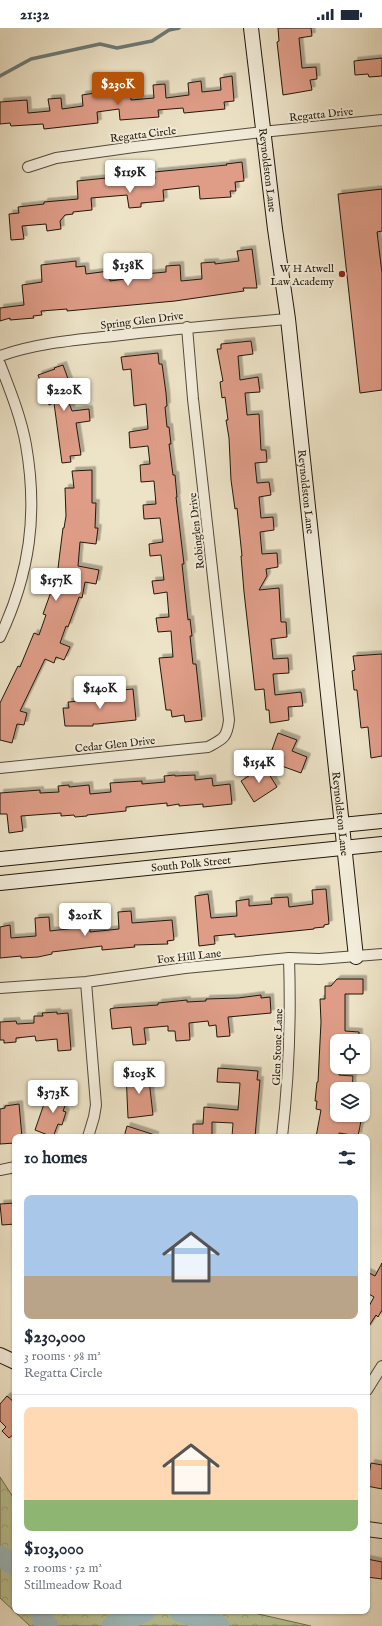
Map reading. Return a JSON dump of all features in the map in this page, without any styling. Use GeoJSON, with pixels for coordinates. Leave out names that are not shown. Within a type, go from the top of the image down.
{"type":"FeatureCollection","features":[{"type":"Feature","properties":{"kind":"street","name":"Reynoldston Lane"},"geometry":{"type":"LineString","coordinates":[[251,28],[262,132],[288,319],[346,848],[356,957]]}},
{"type":"Feature","properties":{"kind":"street","name":"Regatta Drive"},"geometry":{"type":"LineString","coordinates":[[262,132],[382,120]]}},
{"type":"Feature","properties":{"kind":"street","name":"Regatta Circle"},"geometry":{"type":"LineString","coordinates":[[28,167],[56,158],[262,132]]}},
{"type":"Feature","properties":{"kind":"street","name":"Spring Glen Drive"},"geometry":{"type":"LineString","coordinates":[[0,356],[21,349],[46,344],[187,327],[288,319]]}},
{"type":"Feature","properties":{"kind":"street","name":"Robinglen Drive"},"geometry":{"type":"LineString","coordinates":[[187,327],[193,399],[229,720],[228,733]]}},
{"type":"Feature","properties":{"kind":"street"},"geometry":{"type":"LineString","coordinates":[[0,364],[16,406],[26,445],[31,493],[31,534],[26,562],[18,592],[0,636]]}},
{"type":"Feature","properties":{"kind":"street","name":"Cedar Glen Drive"},"geometry":{"type":"LineString","coordinates":[[0,768],[208,747],[221,740],[228,733]]}},
{"type":"Feature","properties":{"kind":"street","name":"South Polk Street"},"geometry":{"type":"LineString","coordinates":[[0,859],[382,821]]}},
{"type":"Feature","properties":{"kind":"street","name":"South Polk Street"},"geometry":{"type":"LineString","coordinates":[[0,883],[382,844]]}},
{"type":"Feature","properties":{"kind":"street","name":"Fox Hill Lane"},"geometry":{"type":"LineString","coordinates":[[0,988],[86,982],[185,968],[289,958],[319,959],[382,954]]}},
{"type":"Feature","properties":{"kind":"street","name":"Glen Stone Lane"},"geometry":{"type":"LineString","coordinates":[[282,1134],[289,1056],[291,998],[289,958]]}},
{"type":"Feature","properties":{"kind":"street"},"geometry":{"type":"LineString","coordinates":[[86,982],[96,1105],[89,1134]]}},
{"type":"Feature","properties":{"kind":"street"},"geometry":{"type":"LineString","coordinates":[[0,1170],[12,1168]]}},
{"type":"Feature","properties":{"kind":"street"},"geometry":{"type":"LineString","coordinates":[[0,1355],[12,1361]]}},
{"type":"Feature","properties":{"kind":"street"},"geometry":{"type":"LineString","coordinates":[[370,1385],[382,1366]]}},
{"type":"Feature","properties":{"kind":"street"},"geometry":{"type":"LineString","coordinates":[[370,1529],[382,1531]]}},
{"type":"Feature","properties":{"kind":"green space"},"geometry":{"type":"Polygon","coordinates":[[[0,1477],[12,1495],[12,1609],[0,1598],[0,1477]]]}},
{"type":"Feature","properties":{"kind":"green space"},"geometry":{"type":"Polygon","coordinates":[[[17,1614],[258,1614],[311,1626],[30,1626],[17,1614]]]}},
{"type":"Feature","properties":{"kind":"building"},"geometry":{"type":"Polygon","coordinates":[[[278,28],[311,28],[312,36],[299,38],[302,68],[316,67],[317,79],[310,80],[312,90],[283,95],[277,42],[279,41],[278,28]]]}},
{"type":"Feature","properties":{"kind":"building"},"geometry":{"type":"Polygon","coordinates":[[[382,58],[382,76],[369,77],[368,74],[355,75],[354,61],[382,58]]]}},
{"type":"Feature","properties":{"kind":"building"},"geometry":{"type":"Polygon","coordinates":[[[232,76],[234,101],[224,102],[225,109],[184,113],[183,108],[158,110],[159,117],[120,120],[119,109],[97,112],[98,123],[44,129],[43,124],[11,126],[10,123],[0,124],[0,102],[27,100],[28,113],[50,111],[48,99],[61,98],[62,109],[83,106],[82,95],[102,92],[130,89],[131,100],[154,98],[153,85],[165,84],[166,98],[189,95],[188,83],[201,81],[202,92],[221,90],[220,78],[232,76]]]}},
{"type":"Feature","properties":{"kind":"building"},"geometry":{"type":"Polygon","coordinates":[[[242,162],[244,181],[235,182],[236,191],[230,191],[231,197],[200,199],[199,186],[163,190],[164,201],[141,203],[141,207],[129,208],[127,195],[91,198],[92,210],[73,212],[73,214],[65,215],[60,221],[61,229],[47,231],[46,224],[22,226],[24,239],[11,240],[9,214],[19,213],[18,207],[44,204],[44,202],[78,199],[77,181],[126,176],[126,180],[129,180],[129,182],[155,179],[154,172],[227,165],[226,164],[242,162]]]}},
{"type":"Feature","properties":{"kind":"building"},"geometry":{"type":"Polygon","coordinates":[[[382,189],[382,231],[377,232],[382,273],[382,390],[360,393],[338,194],[382,189]]]}},
{"type":"Feature","properties":{"kind":"building"},"geometry":{"type":"Polygon","coordinates":[[[252,249],[257,288],[243,288],[244,291],[175,301],[67,311],[67,309],[41,311],[42,315],[33,316],[34,318],[10,320],[10,318],[0,321],[0,308],[24,305],[22,285],[42,282],[41,265],[76,261],[76,267],[85,266],[86,274],[109,271],[110,281],[132,278],[131,273],[144,271],[145,274],[166,272],[166,266],[180,265],[181,281],[202,279],[201,263],[215,262],[215,264],[239,261],[237,251],[252,249]]]}},
{"type":"Feature","properties":{"kind":"building"},"geometry":{"type":"Polygon","coordinates":[[[251,341],[253,354],[238,356],[240,380],[258,377],[260,392],[245,393],[247,415],[259,414],[261,450],[266,450],[267,462],[255,463],[257,483],[269,482],[271,495],[259,497],[261,518],[273,517],[274,530],[260,532],[262,554],[277,553],[278,567],[266,569],[267,576],[259,590],[279,588],[281,622],[286,622],[287,637],[271,639],[273,659],[288,658],[289,673],[273,674],[275,695],[301,692],[303,706],[288,707],[289,720],[270,723],[269,710],[266,710],[264,689],[255,690],[244,592],[237,508],[235,509],[231,480],[229,438],[226,420],[228,420],[225,397],[222,398],[220,382],[223,381],[217,349],[221,349],[221,344],[251,341]]]}},
{"type":"Feature","properties":{"kind":"building"},"geometry":{"type":"Polygon","coordinates":[[[158,353],[159,364],[162,364],[166,393],[167,406],[165,407],[167,427],[169,427],[171,444],[169,444],[173,475],[175,475],[188,620],[190,619],[193,664],[196,664],[202,720],[185,722],[184,715],[172,717],[171,710],[166,710],[159,658],[173,657],[171,631],[158,632],[156,618],[169,617],[167,592],[154,594],[152,581],[164,580],[161,555],[150,556],[149,544],[163,542],[160,518],[144,519],[143,505],[156,504],[154,481],[141,482],[140,465],[150,464],[148,446],[130,448],[129,432],[148,429],[146,404],[134,406],[131,369],[123,370],[121,357],[158,353]]]}},
{"type":"Feature","properties":{"kind":"building"},"geometry":{"type":"Polygon","coordinates":[[[63,365],[71,387],[64,390],[72,411],[89,409],[90,421],[76,423],[81,455],[70,456],[71,462],[62,463],[54,403],[49,405],[38,375],[63,365]]]}},
{"type":"Feature","properties":{"kind":"building"},"geometry":{"type":"Polygon","coordinates":[[[92,470],[92,503],[96,503],[95,528],[98,528],[96,544],[80,542],[78,566],[99,570],[96,584],[85,582],[82,598],[79,597],[68,627],[66,626],[60,643],[70,647],[64,660],[56,657],[54,663],[45,659],[20,711],[27,713],[24,725],[17,724],[12,743],[0,740],[0,703],[18,666],[20,667],[34,633],[39,635],[46,615],[43,614],[52,589],[54,576],[57,576],[66,516],[65,488],[74,488],[72,471],[92,470]]]}},
{"type":"Feature","properties":{"kind":"building"},"geometry":{"type":"Polygon","coordinates":[[[382,654],[382,756],[371,758],[368,727],[361,728],[357,690],[354,690],[352,671],[355,670],[353,656],[382,654]]]}},
{"type":"Feature","properties":{"kind":"building"},"geometry":{"type":"Polygon","coordinates":[[[133,689],[136,720],[93,724],[93,726],[65,726],[63,708],[69,708],[68,702],[80,701],[80,692],[94,691],[95,702],[123,700],[122,690],[133,689]]]}},
{"type":"Feature","properties":{"kind":"building"},"geometry":{"type":"Polygon","coordinates":[[[278,733],[297,740],[292,751],[307,757],[301,773],[268,761],[278,733]]]}},
{"type":"Feature","properties":{"kind":"building"},"geometry":{"type":"Polygon","coordinates":[[[264,766],[277,787],[254,802],[241,781],[264,766]]]}},
{"type":"Feature","properties":{"kind":"building"},"geometry":{"type":"Polygon","coordinates":[[[195,775],[195,780],[212,778],[213,786],[230,784],[232,804],[203,807],[203,804],[179,806],[179,804],[167,806],[167,803],[126,807],[126,811],[87,816],[61,816],[61,813],[21,816],[23,831],[9,833],[7,814],[0,814],[0,793],[40,790],[40,793],[59,792],[58,786],[69,785],[69,787],[89,785],[90,794],[111,792],[110,783],[142,781],[142,784],[165,782],[164,776],[195,775]]]}},
{"type":"Feature","properties":{"kind":"building"},"geometry":{"type":"Polygon","coordinates":[[[326,889],[329,924],[324,925],[324,927],[235,937],[235,934],[214,936],[215,944],[199,946],[195,896],[208,894],[211,918],[237,916],[236,901],[249,899],[249,906],[272,904],[271,898],[288,897],[289,907],[313,904],[312,890],[326,889]]]}},
{"type":"Feature","properties":{"kind":"building"},"geometry":{"type":"Polygon","coordinates":[[[131,911],[132,923],[172,920],[174,940],[167,941],[168,944],[134,945],[135,947],[102,950],[102,946],[52,952],[52,954],[38,957],[21,958],[21,956],[0,958],[0,927],[10,925],[11,938],[36,936],[35,918],[49,917],[50,931],[76,928],[75,914],[88,913],[90,932],[119,929],[118,912],[131,911]]]}},
{"type":"Feature","properties":{"kind":"building"},"geometry":{"type":"Polygon","coordinates":[[[337,979],[363,979],[363,994],[345,994],[345,1031],[359,1032],[359,1034],[330,1034],[330,1074],[353,1076],[353,1082],[330,1082],[330,1122],[361,1122],[358,1134],[317,1134],[321,1110],[316,1109],[317,1101],[315,1101],[318,1082],[321,1022],[320,999],[325,999],[325,986],[331,986],[337,979]]]}},
{"type":"Feature","properties":{"kind":"building"},"geometry":{"type":"Polygon","coordinates":[[[261,995],[261,998],[270,997],[271,1013],[228,1017],[230,1036],[217,1037],[216,1025],[209,1026],[208,1021],[189,1023],[190,1040],[176,1041],[175,1031],[168,1031],[168,1026],[144,1028],[146,1044],[133,1045],[131,1027],[112,1029],[110,1009],[114,1008],[158,1005],[158,1003],[187,1000],[187,1002],[206,1001],[206,999],[238,998],[261,995]]]}},
{"type":"Feature","properties":{"kind":"building"},"geometry":{"type":"Polygon","coordinates":[[[57,1012],[57,1014],[68,1013],[71,1050],[58,1051],[57,1039],[36,1041],[35,1036],[16,1038],[16,1042],[4,1043],[4,1040],[0,1040],[0,1022],[16,1021],[17,1024],[34,1023],[34,1016],[43,1016],[42,1013],[57,1012]]]}},
{"type":"Feature","properties":{"kind":"building"},"geometry":{"type":"Polygon","coordinates":[[[218,1068],[258,1071],[257,1080],[260,1080],[255,1134],[232,1134],[233,1123],[212,1122],[212,1134],[193,1134],[193,1124],[203,1124],[204,1107],[238,1110],[240,1083],[217,1082],[218,1068]]]}},
{"type":"Feature","properties":{"kind":"building"},"geometry":{"type":"Polygon","coordinates":[[[148,1071],[153,1115],[128,1118],[126,1073],[148,1071]]]}},
{"type":"Feature","properties":{"kind":"building"},"geometry":{"type":"Polygon","coordinates":[[[55,1090],[69,1095],[63,1111],[66,1112],[62,1125],[58,1124],[54,1134],[45,1134],[35,1130],[45,1101],[50,1103],[55,1090]]]}},
{"type":"Feature","properties":{"kind":"building"},"geometry":{"type":"Polygon","coordinates":[[[19,1104],[22,1134],[12,1134],[12,1143],[0,1144],[0,1109],[5,1108],[5,1106],[19,1104]]]}},
{"type":"Feature","properties":{"kind":"building"},"geometry":{"type":"Polygon","coordinates":[[[127,1126],[152,1134],[125,1134],[127,1126]]]}},
{"type":"Feature","properties":{"kind":"building"},"geometry":{"type":"Polygon","coordinates":[[[12,1203],[12,1224],[2,1225],[0,1204],[12,1203]]]}},
{"type":"Feature","properties":{"kind":"building"},"geometry":{"type":"Polygon","coordinates":[[[382,1263],[382,1310],[378,1317],[376,1315],[370,1324],[370,1304],[374,1297],[370,1295],[370,1274],[375,1276],[382,1263]]]}},
{"type":"Feature","properties":{"kind":"building"},"geometry":{"type":"Polygon","coordinates":[[[7,1396],[12,1400],[12,1436],[9,1438],[2,1431],[6,1427],[0,1421],[0,1404],[7,1396]]]}},
{"type":"Feature","properties":{"kind":"building"},"geometry":{"type":"Polygon","coordinates":[[[371,1463],[382,1465],[382,1489],[370,1487],[371,1463]]]}},
{"type":"Feature","properties":{"kind":"building"},"geometry":{"type":"Polygon","coordinates":[[[370,1560],[382,1562],[382,1579],[370,1577],[370,1560]]]}},
{"type":"Feature","properties":{"kind":"waterway"},"geometry":{"type":"LineString","coordinates":[[0,76],[31,59],[100,44],[117,48],[152,41],[169,30],[179,28]]}},
{"type":"Feature","properties":{"kind":"waterway"},"geometry":{"type":"LineString","coordinates":[[0,1556],[12,1564]]}},
{"type":"Feature","properties":{"kind":"waterway"},"geometry":{"type":"LineString","coordinates":[[40,1614],[46,1626],[48,1626]]}},
{"type":"Feature","properties":{"kind":"waterway"},"geometry":{"type":"LineString","coordinates":[[112,1626],[139,1614]]}},
{"type":"Feature","properties":{"kind":"waterway"},"geometry":{"type":"LineString","coordinates":[[187,1614],[219,1626]]}},
{"type":"Feature","properties":{"kind":"place","name":"W H Atwell Law Academy"},"geometry":{"type":"Point","coordinates":[342,274]}}]}
